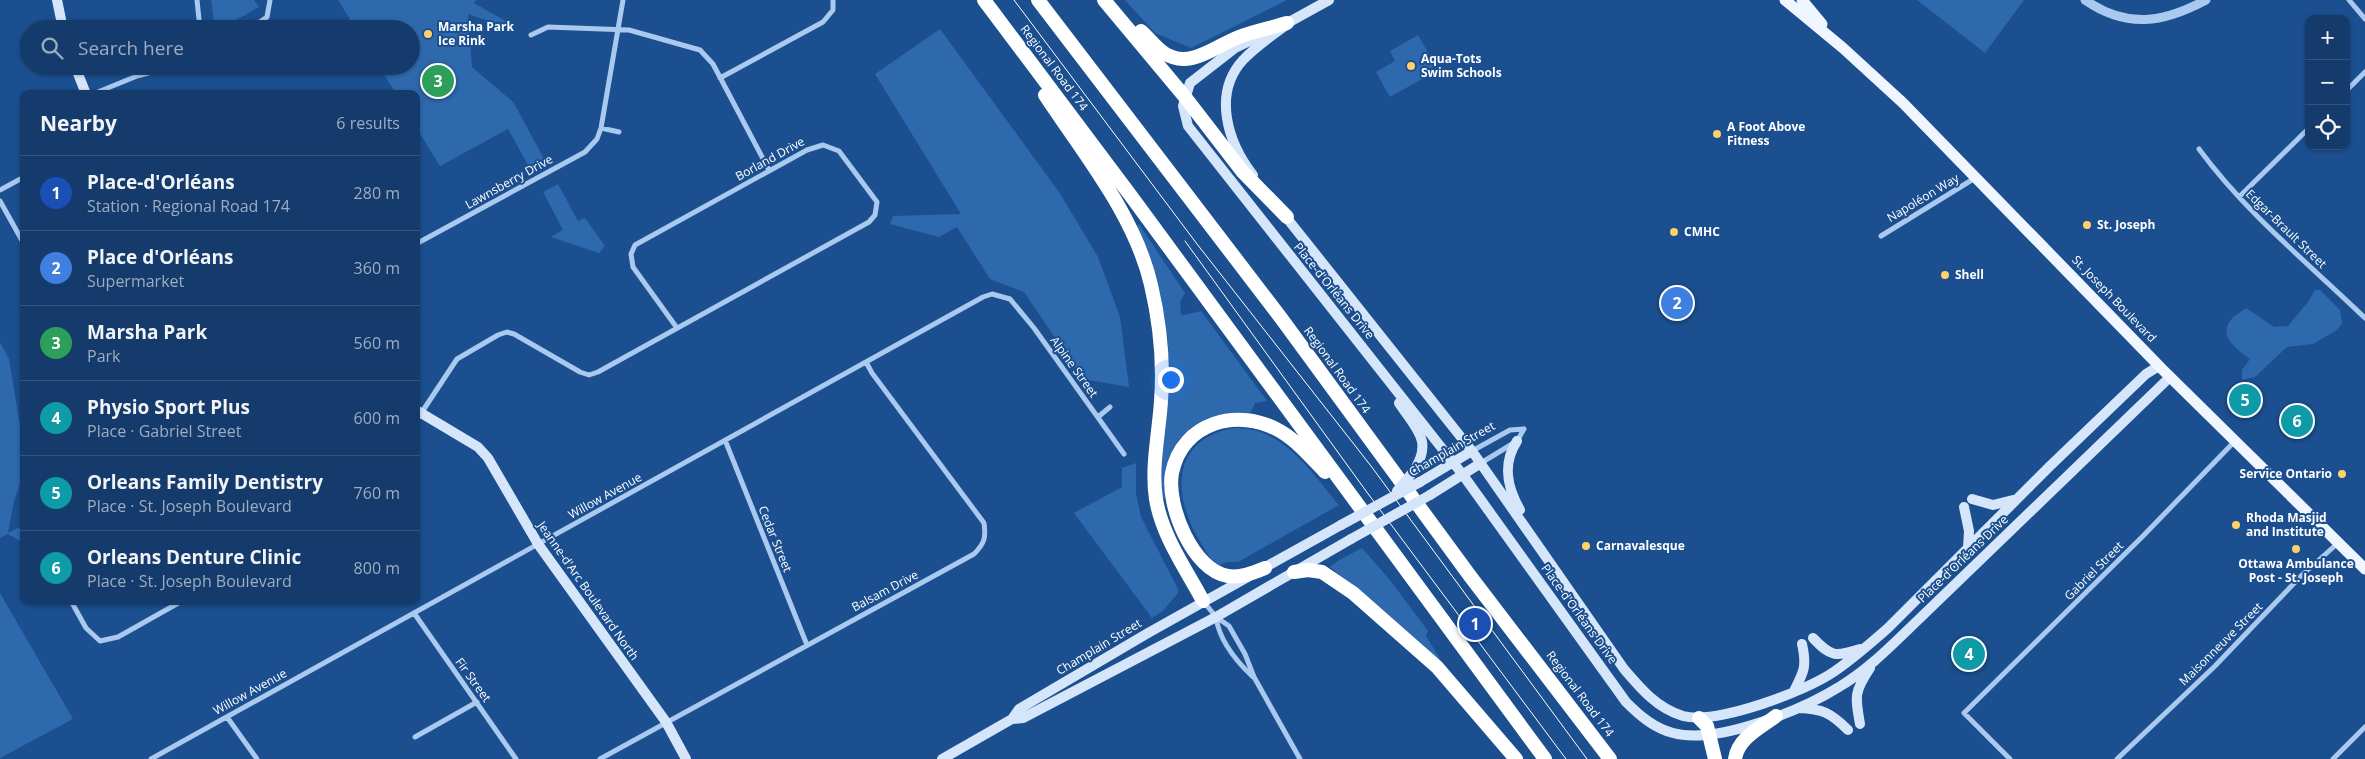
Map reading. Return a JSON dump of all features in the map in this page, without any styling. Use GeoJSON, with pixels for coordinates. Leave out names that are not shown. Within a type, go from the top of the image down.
{"type":"FeatureCollection","features":[{"type":"Feature","properties":{"kind":"highway"},"geometry":{"type":"LineString","coordinates":[[983,0],[1122,211],[1143,258],[1151,284],[1162,352],[1161,401],[1155,466],[1156,498],[1165,530],[1204,601]]}},
{"type":"Feature","properties":{"kind":"highway","name":"Regional Road 174"},"geometry":{"type":"LineString","coordinates":[[983,0],[1131,196],[1545,759]]}},
{"type":"Feature","properties":{"kind":"highway","name":"Regional Road 174"},"geometry":{"type":"LineString","coordinates":[[1038,0],[1281,318],[1470,576],[1610,759]]}},
{"type":"Feature","properties":{"kind":"highway"},"geometry":{"type":"LineString","coordinates":[[1106,2],[1129,20],[1155,46],[1176,58],[1201,56],[1239,37],[1287,23]]}},
{"type":"Feature","properties":{"kind":"highway"},"geometry":{"type":"LineString","coordinates":[[1106,2],[1185,97],[1242,171],[1287,217]]}},
{"type":"Feature","properties":{"kind":"highway"},"geometry":{"type":"LineString","coordinates":[[1265,568],[1236,577],[1215,572],[1196,553],[1176,512],[1171,485],[1177,458],[1191,437],[1211,424],[1232,419],[1256,421],[1280,431],[1305,450],[1327,474],[1539,759]]}},
{"type":"Feature","properties":{"kind":"highway"},"geometry":{"type":"LineString","coordinates":[[1294,572],[1308,570],[1322,572],[1353,593],[1437,667],[1516,759]]}},
{"type":"Feature","properties":{"kind":"highway"},"geometry":{"type":"LineString","coordinates":[[1735,759],[1738,748],[1746,737],[1776,716]]}},
{"type":"Feature","properties":{"kind":"highway"},"geometry":{"type":"LineString","coordinates":[[1699,718],[1706,726],[1710,735],[1715,759]]}},
{"type":"Feature","properties":{"kind":"main road"},"geometry":{"type":"LineString","coordinates":[[57,0],[61,20]]}},
{"type":"Feature","properties":{"kind":"main road","name":"Place-d'Orléans Drive"},"geometry":{"type":"LineString","coordinates":[[1329,0],[1235,48],[1190,83],[1185,97],[1184,115],[1188,126],[1463,475],[1626,702],[1638,714],[1661,729],[1687,736],[1710,735],[1732,730],[1798,708],[1840,687],[1877,659],[2170,377]]}},
{"type":"Feature","properties":{"kind":"main road","name":"St. Joseph Boulevard"},"geometry":{"type":"LineString","coordinates":[[1785,0],[1843,48],[1903,103],[2159,366],[2365,569]]}},
{"type":"Feature","properties":{"kind":"main road","name":"St. Joseph Boulevard"},"geometry":{"type":"LineString","coordinates":[[1802,0],[1843,48]]}},
{"type":"Feature","properties":{"kind":"main road","name":"Place-d'Orléans Drive"},"geometry":{"type":"LineString","coordinates":[[1287,23],[1242,61],[1234,74],[1226,103],[1226,118],[1229,133],[1238,152],[1481,463],[1624,669],[1644,693],[1672,711],[1699,718],[1721,715],[1794,692],[1833,672],[1868,646],[2146,374],[2159,366]]}},
{"type":"Feature","properties":{"kind":"main road"},"geometry":{"type":"LineString","coordinates":[[79,75],[84,90]]}},
{"type":"Feature","properties":{"kind":"main road"},"geometry":{"type":"LineString","coordinates":[[1364,349],[1421,436],[1424,444],[1423,455],[1413,472],[1392,497]]}},
{"type":"Feature","properties":{"kind":"main road","name":"Jeanne-d'Arc Boulevard North"},"geometry":{"type":"LineString","coordinates":[[420,416],[478,447],[488,458],[538,544],[666,722],[686,759]]}},
{"type":"Feature","properties":{"kind":"main road"},"geometry":{"type":"LineString","coordinates":[[1517,441],[1508,460],[1508,479],[1515,501],[1542,550]]}},
{"type":"Feature","properties":{"kind":"main road","name":"Champlain Street"},"geometry":{"type":"LineString","coordinates":[[1012,719],[1019,709],[1204,601],[1420,482],[1472,451]]}},
{"type":"Feature","properties":{"kind":"main road","name":"Champlain Street"},"geometry":{"type":"LineString","coordinates":[[942,759],[1012,719],[1023,718],[1216,616],[1430,495],[1481,463]]}},
{"type":"Feature","properties":{"kind":"main road"},"geometry":{"type":"LineString","coordinates":[[1972,499],[1993,506],[2018,498]]}},
{"type":"Feature","properties":{"kind":"main road"},"geometry":{"type":"LineString","coordinates":[[1964,507],[1969,531],[1968,548]]}},
{"type":"Feature","properties":{"kind":"main road"},"geometry":{"type":"LineString","coordinates":[[1813,638],[1826,652],[1839,656],[1868,646]]}},
{"type":"Feature","properties":{"kind":"main road"},"geometry":{"type":"LineString","coordinates":[[1794,692],[1804,672],[1806,662],[1802,644]]}},
{"type":"Feature","properties":{"kind":"main road"},"geometry":{"type":"LineString","coordinates":[[1860,724],[1856,701],[1858,686],[1877,659]]}},
{"type":"Feature","properties":{"kind":"main road"},"geometry":{"type":"LineString","coordinates":[[1798,708],[1814,709],[1831,714],[1848,730]]}},
{"type":"Feature","properties":{"kind":"street"},"geometry":{"type":"LineString","coordinates":[[197,0],[199,20]]}},
{"type":"Feature","properties":{"kind":"street"},"geometry":{"type":"LineString","coordinates":[[263,20],[267,17],[270,0]]}},
{"type":"Feature","properties":{"kind":"street","name":"Lawnsberry Drive"},"geometry":{"type":"LineString","coordinates":[[420,242],[585,152],[597,139],[601,128],[623,0]]}},
{"type":"Feature","properties":{"kind":"street"},"geometry":{"type":"LineString","coordinates":[[720,78],[823,22],[833,10],[833,0]]}},
{"type":"Feature","properties":{"kind":"street"},"geometry":{"type":"LineString","coordinates":[[2085,0],[2110,14],[2142,20],[2177,15],[2206,0]]}},
{"type":"Feature","properties":{"kind":"street"},"geometry":{"type":"LineString","coordinates":[[2349,0],[2365,19]]}},
{"type":"Feature","properties":{"kind":"street"},"geometry":{"type":"LineString","coordinates":[[531,35],[548,27],[629,30],[700,50],[707,56],[720,78],[769,170]]}},
{"type":"Feature","properties":{"kind":"street"},"geometry":{"type":"LineString","coordinates":[[2350,87],[2365,72]]}},
{"type":"Feature","properties":{"kind":"street"},"geometry":{"type":"LineString","coordinates":[[103,90],[141,75]]}},
{"type":"Feature","properties":{"kind":"street"},"geometry":{"type":"LineString","coordinates":[[601,128],[619,132]]}},
{"type":"Feature","properties":{"kind":"street"},"geometry":{"type":"LineString","coordinates":[[2239,197],[2305,132]]}},
{"type":"Feature","properties":{"kind":"street","name":"Borland Drive"},"geometry":{"type":"LineString","coordinates":[[420,412],[452,363],[502,333],[514,334],[580,372],[589,374],[598,372],[869,222],[877,209],[874,196],[839,150],[831,146],[814,146],[635,245],[631,254],[633,267],[677,328]]}},
{"type":"Feature","properties":{"kind":"street","name":"Edgar-Brault Street"},"geometry":{"type":"LineString","coordinates":[[2199,150],[2239,197],[2284,243],[2365,318]]}},
{"type":"Feature","properties":{"kind":"street","name":"Napoléon Way"},"geometry":{"type":"LineString","coordinates":[[1881,236],[1975,178]]}},
{"type":"Feature","properties":{"kind":"street"},"geometry":{"type":"LineString","coordinates":[[0,190],[20,179]]}},
{"type":"Feature","properties":{"kind":"street"},"geometry":{"type":"LineString","coordinates":[[0,201],[20,237]]}},
{"type":"Feature","properties":{"kind":"street","name":"Willow Avenue"},"geometry":{"type":"LineString","coordinates":[[151,759],[983,297],[992,294],[1010,299],[1034,328]]}},
{"type":"Feature","properties":{"kind":"street","name":"Alpine Street"},"geometry":{"type":"LineString","coordinates":[[1034,328],[1124,454]]}},
{"type":"Feature","properties":{"kind":"street","name":"Balsam Drive"},"geometry":{"type":"LineString","coordinates":[[600,759],[974,554],[982,546],[986,537],[984,523],[899,411],[866,362]]}},
{"type":"Feature","properties":{"kind":"street","name":"Alpine Street"},"geometry":{"type":"LineString","coordinates":[[1098,417],[1110,407]]}},
{"type":"Feature","properties":{"kind":"street","name":"Champlain Street"},"geometry":{"type":"LineString","coordinates":[[1472,451],[1510,430],[1524,429],[1517,441],[1481,463]]}},
{"type":"Feature","properties":{"kind":"street","name":"Cedar Street"},"geometry":{"type":"LineString","coordinates":[[725,440],[806,645]]}},
{"type":"Feature","properties":{"kind":"street","name":"Gabriel Street"},"geometry":{"type":"LineString","coordinates":[[2010,759],[1964,713],[2142,537],[2235,441]]}},
{"type":"Feature","properties":{"kind":"street","name":"Maisonneuve Street"},"geometry":{"type":"LineString","coordinates":[[2117,759],[2215,666],[2302,575],[2338,543]]}},
{"type":"Feature","properties":{"kind":"street"},"geometry":{"type":"LineString","coordinates":[[1204,601],[1216,616],[1229,626],[1245,654],[1254,677],[1300,759]]}},
{"type":"Feature","properties":{"kind":"street"},"geometry":{"type":"LineString","coordinates":[[73,605],[86,628],[100,641],[118,637],[175,605]]}},
{"type":"Feature","properties":{"kind":"street","name":"Fir Street"},"geometry":{"type":"LineString","coordinates":[[414,613],[516,759]]}},
{"type":"Feature","properties":{"kind":"street"},"geometry":{"type":"LineString","coordinates":[[1216,616],[1219,632],[1229,649],[1237,661],[1254,677]]}},
{"type":"Feature","properties":{"kind":"street"},"geometry":{"type":"LineString","coordinates":[[415,738],[477,702]]}},
{"type":"Feature","properties":{"kind":"street"},"geometry":{"type":"LineString","coordinates":[[226,717],[257,759]]}},
{"type":"Feature","properties":{"kind":"street"},"geometry":{"type":"LineString","coordinates":[[2333,759],[2365,727]]}},
{"type":"Feature","properties":{"kind":"shaded area"},"geometry":{"type":"Polygon","coordinates":[[[211,0],[254,0],[259,7],[236,20],[214,20],[211,0]]]}},
{"type":"Feature","properties":{"kind":"shaded area"},"geometry":{"type":"Polygon","coordinates":[[[338,0],[476,0],[474,3],[511,24],[509,28],[468,14],[472,67],[514,103],[544,159],[529,167],[508,129],[440,166],[420,134],[420,90],[394,90],[384,75],[420,75],[420,20],[350,20],[338,0]]]}},
{"type":"Feature","properties":{"kind":"shaded area"},"geometry":{"type":"Polygon","coordinates":[[[1125,0],[1287,0],[1191,48],[1155,33],[1125,0]]]}},
{"type":"Feature","properties":{"kind":"shaded area"},"geometry":{"type":"Polygon","coordinates":[[[1917,0],[2024,0],[1985,53],[1917,0]]]}},
{"type":"Feature","properties":{"kind":"shaded area"},"geometry":{"type":"Polygon","coordinates":[[[940,29],[1059,192],[1098,257],[1120,317],[1129,387],[1083,379],[1024,292],[990,279],[957,227],[939,237],[890,224],[893,216],[961,214],[875,74],[940,29]]]}},
{"type":"Feature","properties":{"kind":"shaded area","name":"Aqua-Tots Swim Schools"},"geometry":{"type":"Polygon","coordinates":[[[1418,35],[1438,70],[1390,97],[1376,72],[1395,61],[1390,51],[1418,35]]]}},
{"type":"Feature","properties":{"kind":"shaded area"},"geometry":{"type":"Polygon","coordinates":[[[558,184],[578,221],[585,218],[605,246],[599,253],[551,237],[563,230],[543,192],[558,184]]]}},
{"type":"Feature","properties":{"kind":"shaded area"},"geometry":{"type":"Polygon","coordinates":[[[1139,224],[1185,293],[1180,302],[1181,314],[1201,311],[1267,401],[1255,403],[1250,414],[1230,414],[1212,418],[1197,424],[1185,434],[1175,446],[1169,461],[1165,479],[1165,499],[1163,499],[1162,469],[1169,378],[1168,338],[1156,282],[1136,227],[1139,224]]]}},
{"type":"Feature","properties":{"kind":"shaded area"},"geometry":{"type":"Polygon","coordinates":[[[2315,290],[2320,290],[2340,310],[2342,323],[2337,330],[2313,344],[2287,347],[2255,377],[2242,380],[2242,370],[2250,359],[2236,348],[2228,338],[2227,327],[2231,319],[2246,308],[2274,327],[2288,326],[2308,302],[2315,290]]]}},
{"type":"Feature","properties":{"kind":"shaded area"},"geometry":{"type":"Polygon","coordinates":[[[0,342],[9,359],[20,426],[20,484],[14,501],[8,533],[20,527],[20,541],[8,534],[0,538],[0,342]]]}},
{"type":"Feature","properties":{"kind":"shaded area"},"geometry":{"type":"Polygon","coordinates":[[[1236,428],[1253,430],[1268,435],[1282,444],[1307,466],[1339,505],[1238,562],[1227,562],[1219,565],[1207,553],[1189,520],[1184,503],[1183,469],[1189,455],[1200,443],[1215,433],[1236,428]]]}},
{"type":"Feature","properties":{"kind":"shaded area"},"geometry":{"type":"Polygon","coordinates":[[[1136,463],[1136,494],[1141,517],[1178,589],[1178,593],[1163,611],[1152,618],[1074,513],[1122,487],[1122,468],[1136,463]]]}},
{"type":"Feature","properties":{"kind":"shaded area"},"geometry":{"type":"Polygon","coordinates":[[[1362,548],[1390,580],[1428,631],[1426,636],[1440,659],[1438,661],[1330,567],[1362,548]]]}},
{"type":"Feature","properties":{"kind":"shaded area"},"geometry":{"type":"Polygon","coordinates":[[[0,593],[73,719],[0,758],[0,593]]]}},
{"type":"Feature","properties":{"kind":"tram line"},"geometry":{"type":"LineString","coordinates":[[1014,0],[1197,244],[1371,466],[1587,759]]}},
{"type":"Feature","properties":{"kind":"tram line"},"geometry":{"type":"LineString","coordinates":[[1185,241],[1366,491],[1566,759]]}},
{"type":"Feature","properties":{"kind":"place","name":"Marsha Park Ice Rink"},"geometry":{"type":"Point","coordinates":[428,34]}},
{"type":"Feature","properties":{"kind":"place","name":"Aqua-Tots Swim Schools"},"geometry":{"type":"Point","coordinates":[1411,66]}},
{"type":"Feature","properties":{"kind":"place","name":"Marsha Park"},"geometry":{"type":"Point","coordinates":[438,81]}},
{"type":"Feature","properties":{"kind":"place","name":"A Foot Above Fitness"},"geometry":{"type":"Point","coordinates":[1717,134]}},
{"type":"Feature","properties":{"kind":"place","name":"St. Joseph"},"geometry":{"type":"Point","coordinates":[2087,225]}},
{"type":"Feature","properties":{"kind":"place","name":"CMHC"},"geometry":{"type":"Point","coordinates":[1674,232]}},
{"type":"Feature","properties":{"kind":"place","name":"Shell"},"geometry":{"type":"Point","coordinates":[1945,275]}},
{"type":"Feature","properties":{"kind":"place","name":"Place d'Orléans"},"geometry":{"type":"Point","coordinates":[1677,303]}},
{"type":"Feature","properties":{"kind":"place","name":"Orleans Family Dentistry"},"geometry":{"type":"Point","coordinates":[2245,400]}},
{"type":"Feature","properties":{"kind":"place","name":"Orleans Denture Clinic"},"geometry":{"type":"Point","coordinates":[2297,421]}},
{"type":"Feature","properties":{"kind":"place","name":"Service Ontario"},"geometry":{"type":"Point","coordinates":[2342,474]}},
{"type":"Feature","properties":{"kind":"place","name":"Rhoda Masjid and Institute"},"geometry":{"type":"Point","coordinates":[2236,525]}},
{"type":"Feature","properties":{"kind":"place","name":"Carnavalesque"},"geometry":{"type":"Point","coordinates":[1586,546]}},
{"type":"Feature","properties":{"kind":"place","name":"Ottawa Ambulance Post - St. Joseph"},"geometry":{"type":"Point","coordinates":[2296,549]}},
{"type":"Feature","properties":{"kind":"place","name":"Place-d'Orléans"},"geometry":{"type":"Point","coordinates":[1475,624]}},
{"type":"Feature","properties":{"kind":"place","name":"Physio Sport Plus"},"geometry":{"type":"Point","coordinates":[1969,654]}}]}
